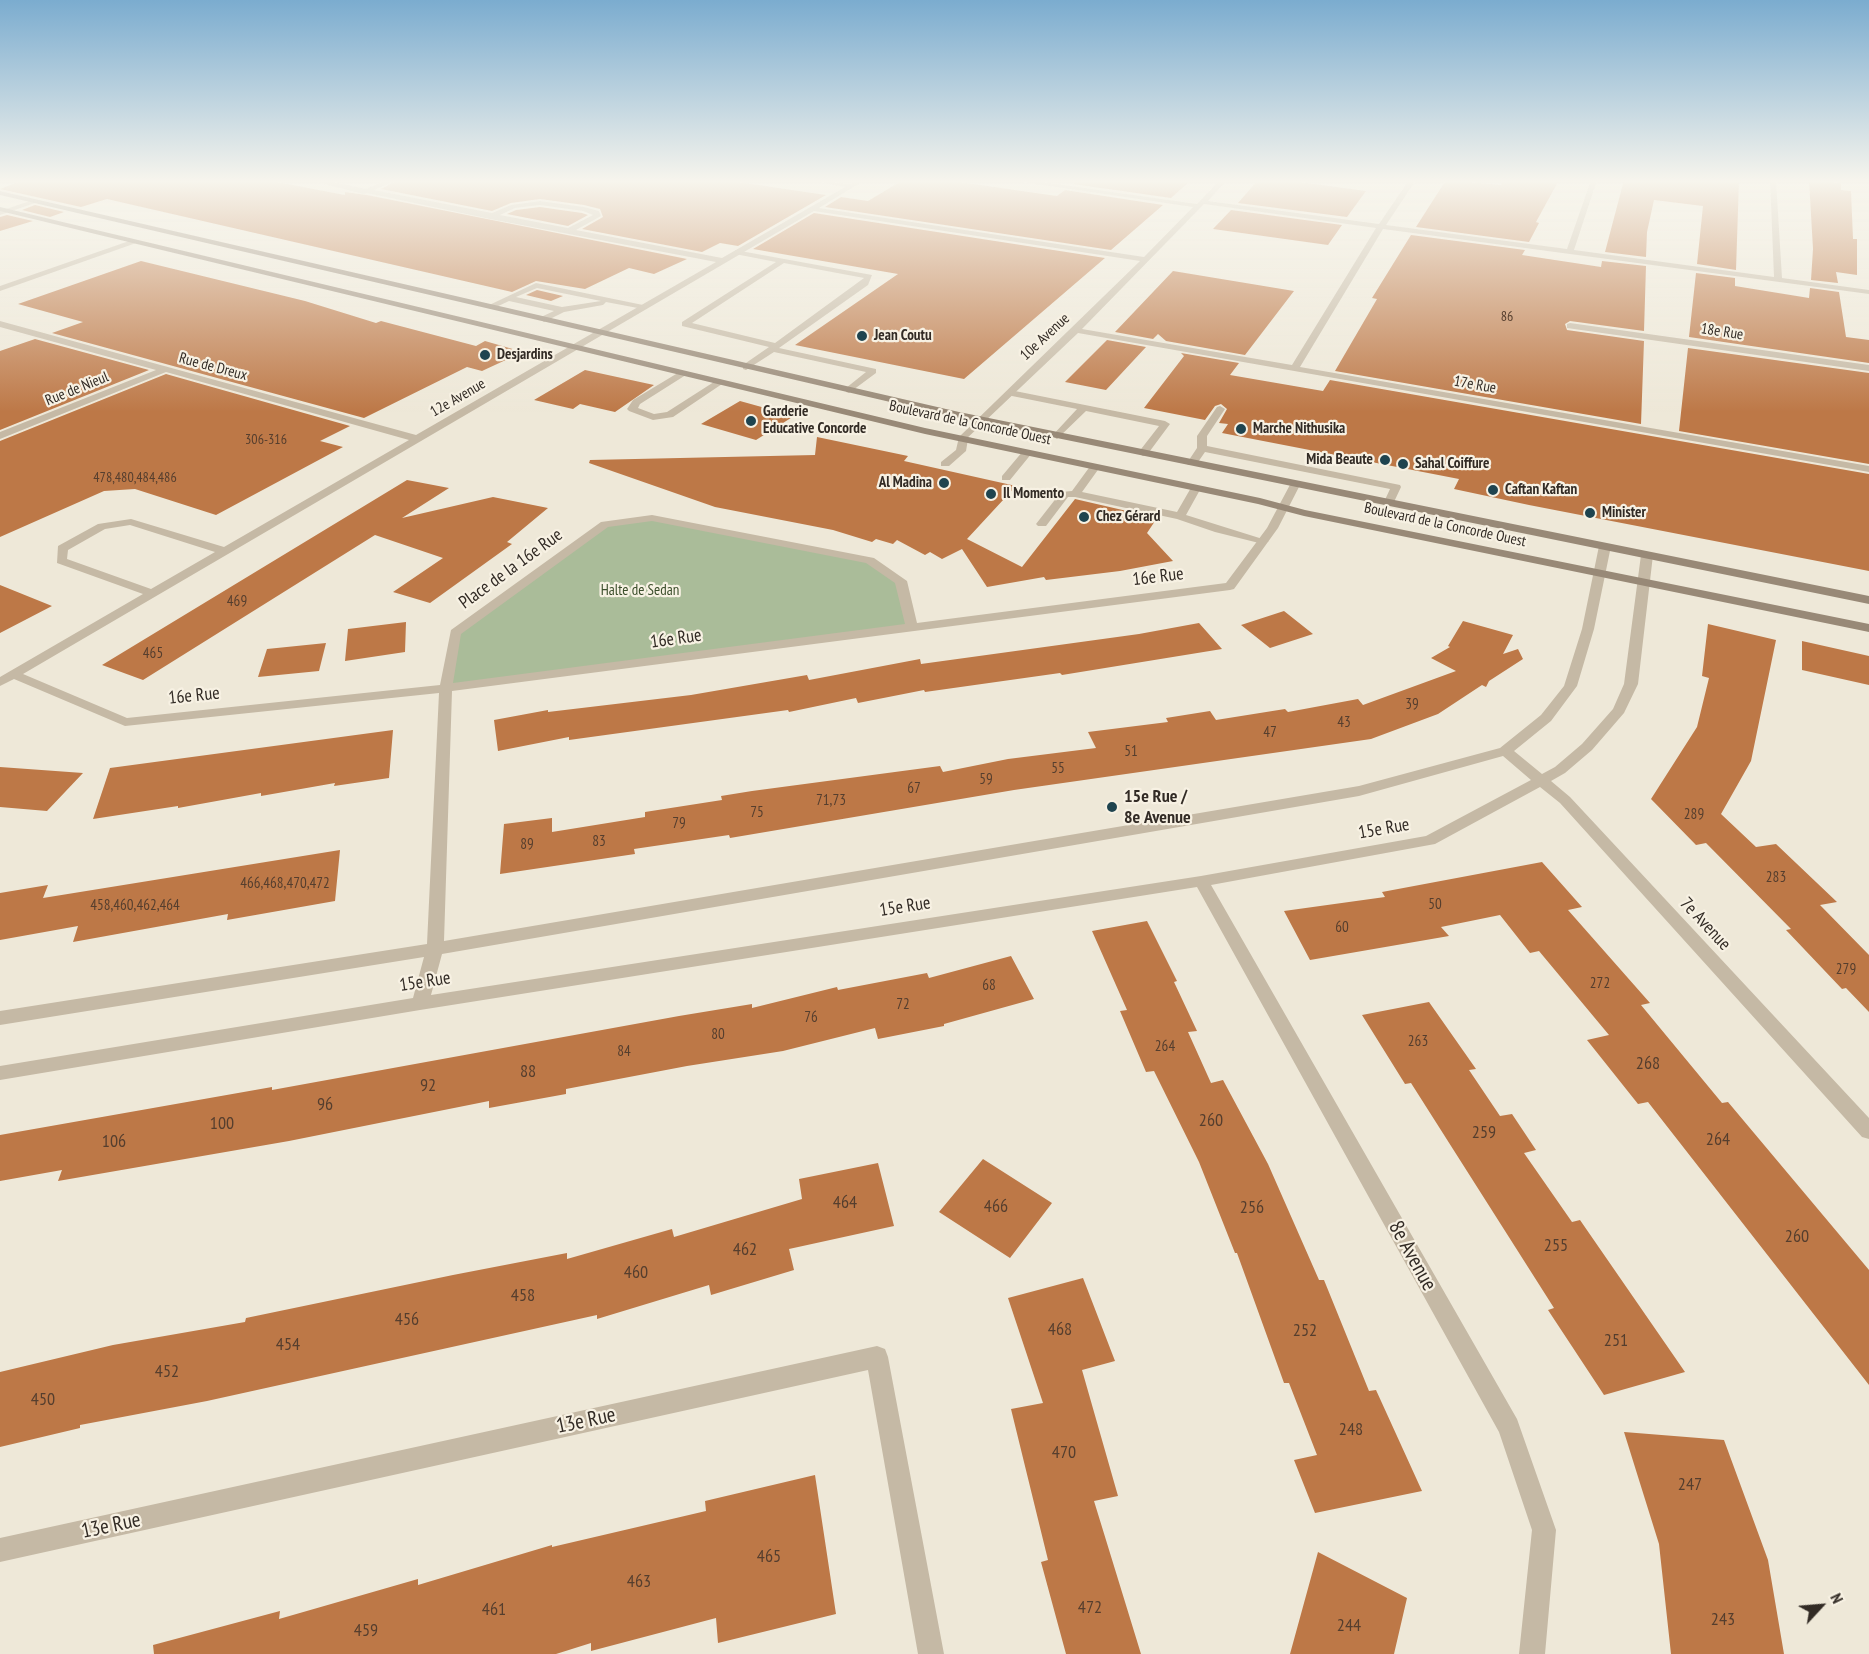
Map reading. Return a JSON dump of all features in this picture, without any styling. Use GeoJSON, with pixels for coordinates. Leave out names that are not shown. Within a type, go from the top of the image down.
{"type":"FeatureCollection","features":[{"type":"Feature","properties":{"kind":"street"},"geometry":{"type":"LineString","coordinates":[[0,289],[91,257]]}},
{"type":"Feature","properties":{"kind":"street","name":"Boulevard de la Concorde Ouest"},"geometry":{"type":"LineString","coordinates":[[199,257],[963,439],[1283,508],[1869,628]]}},
{"type":"Feature","properties":{"kind":"street","name":"Boulevard de la Concorde Ouest"},"geometry":{"type":"LineString","coordinates":[[276,257],[982,420],[1869,600]]}},
{"type":"Feature","properties":{"kind":"street"},"geometry":{"type":"LineString","coordinates":[[702,257],[723,261]]}},
{"type":"Feature","properties":{"kind":"street","name":"12e Avenue"},"geometry":{"type":"LineString","coordinates":[[0,682],[729,257]]}},
{"type":"Feature","properties":{"kind":"street"},"geometry":{"type":"LineString","coordinates":[[746,367],[870,278],[853,272],[768,257]]}},
{"type":"Feature","properties":{"kind":"street"},"geometry":{"type":"LineString","coordinates":[[1132,257],[1144,259]]}},
{"type":"Feature","properties":{"kind":"street"},"geometry":{"type":"LineString","coordinates":[[1294,369],[1362,257]]}},
{"type":"Feature","properties":{"kind":"street"},"geometry":{"type":"LineString","coordinates":[[1609,257],[1869,292]]}},
{"type":"Feature","properties":{"kind":"street"},"geometry":{"type":"LineString","coordinates":[[1777,257],[1778,280]]}},
{"type":"Feature","properties":{"kind":"street","name":"10e Avenue"},"geometry":{"type":"LineString","coordinates":[[945,464],[960,451],[963,439],[1076,330],[1144,259]]}},
{"type":"Feature","properties":{"kind":"street"},"geometry":{"type":"LineString","coordinates":[[784,260],[685,324],[873,371],[849,390]]}},
{"type":"Feature","properties":{"kind":"street"},"geometry":{"type":"LineString","coordinates":[[489,307],[536,285],[643,308]]}},
{"type":"Feature","properties":{"kind":"street"},"geometry":{"type":"LineString","coordinates":[[522,291],[585,306]]}},
{"type":"Feature","properties":{"kind":"street"},"geometry":{"type":"LineString","coordinates":[[507,298],[562,310]]}},
{"type":"Feature","properties":{"kind":"street"},"geometry":{"type":"LineString","coordinates":[[544,319],[562,310],[615,302]]}},
{"type":"Feature","properties":{"kind":"street","name":"Rue de Dreux"},"geometry":{"type":"LineString","coordinates":[[0,324],[418,439]]}},
{"type":"Feature","properties":{"kind":"street","name":"18e Rue"},"geometry":{"type":"LineString","coordinates":[[1570,326],[1869,368]]}},
{"type":"Feature","properties":{"kind":"street","name":"17e Rue"},"geometry":{"type":"LineString","coordinates":[[1076,330],[1869,469]]}},
{"type":"Feature","properties":{"kind":"street","name":"Rue de Nieul"},"geometry":{"type":"LineString","coordinates":[[0,436],[166,369]]}},
{"type":"Feature","properties":{"kind":"street"},"geometry":{"type":"LineString","coordinates":[[684,374],[636,402],[632,410],[653,417],[670,415],[720,382]]}},
{"type":"Feature","properties":{"kind":"street"},"geometry":{"type":"LineString","coordinates":[[1010,393],[1165,424],[1143,453]]}},
{"type":"Feature","properties":{"kind":"street"},"geometry":{"type":"LineString","coordinates":[[1057,436],[1083,408]]}},
{"type":"Feature","properties":{"kind":"street"},"geometry":{"type":"LineString","coordinates":[[1192,463],[1203,448],[1202,436],[1220,409]]}},
{"type":"Feature","properties":{"kind":"street"},"geometry":{"type":"LineString","coordinates":[[1203,448],[1396,487],[1389,502]]}},
{"type":"Feature","properties":{"kind":"street"},"geometry":{"type":"LineString","coordinates":[[1006,478],[1027,453]]}},
{"type":"Feature","properties":{"kind":"street"},"geometry":{"type":"LineString","coordinates":[[1075,494],[1095,467]]}},
{"type":"Feature","properties":{"kind":"street","name":"16e Rue"},"geometry":{"type":"LineString","coordinates":[[13,674],[125,722],[446,688],[1230,586],[1263,541],[1296,483]]}},
{"type":"Feature","properties":{"kind":"street"},"geometry":{"type":"LineString","coordinates":[[1180,516],[1196,488]]}},
{"type":"Feature","properties":{"kind":"street"},"geometry":{"type":"LineString","coordinates":[[1042,524],[1065,494],[1075,494],[1180,516],[1219,530],[1263,541]]}},
{"type":"Feature","properties":{"kind":"street","name":"Place de la 16e Rue"},"geometry":{"type":"LineString","coordinates":[[420,1003],[435,949],[446,688],[455,633],[605,524],[652,518],[870,560],[901,581],[912,626]]}},
{"type":"Feature","properties":{"kind":"street"},"geometry":{"type":"LineString","coordinates":[[152,593],[61,561],[62,548],[102,526],[131,522],[225,551]]}},
{"type":"Feature","properties":{"kind":"street","name":"15e Rue"},"geometry":{"type":"LineString","coordinates":[[0,1018],[435,949],[1359,791],[1505,751],[1546,718],[1567,692],[1588,629],[1605,546]]}},
{"type":"Feature","properties":{"kind":"street","name":"15e Rue"},"geometry":{"type":"LineString","coordinates":[[0,1073],[420,1003],[1201,881],[1430,840],[1543,781],[1587,747],[1623,702],[1631,684],[1647,555]]}},
{"type":"Feature","properties":{"kind":"street","name":"7e Avenue"},"geometry":{"type":"LineString","coordinates":[[1505,751],[1564,800],[1869,1131]]}},
{"type":"Feature","properties":{"kind":"street","name":"8e Avenue"},"geometry":{"type":"LineString","coordinates":[[1201,881],[1509,1427],[1544,1530],[1533,1654]]}},
{"type":"Feature","properties":{"kind":"street","name":"13e Rue"},"geometry":{"type":"LineString","coordinates":[[0,1550],[877,1357],[931,1654]]}},
{"type":"Feature","properties":{"kind":"green space","name":"Halte de Sedan"},"geometry":{"type":"Polygon","coordinates":[[[652,518],[870,560],[901,581],[912,626],[446,688],[455,633],[605,524],[652,518]]]}},
{"type":"Feature","properties":{"kind":"building"},"geometry":{"type":"Polygon","coordinates":[[[360,257],[687,259],[654,274],[629,268],[585,289],[536,281],[512,292],[360,257]]]}},
{"type":"Feature","properties":{"kind":"building"},"geometry":{"type":"Polygon","coordinates":[[[800,257],[1105,258],[964,379],[795,345],[898,274],[800,257]]]}},
{"type":"Feature","properties":{"kind":"building"},"geometry":{"type":"Polygon","coordinates":[[[1397,257],[1536,257],[1601,267],[1602,261],[1646,266],[1644,331],[1570,321],[1565,324],[1567,330],[1644,341],[1641,424],[1335,371],[1377,299],[1372,298],[1397,257]]]}},
{"type":"Feature","properties":{"kind":"building"},"geometry":{"type":"Polygon","coordinates":[[[1698,257],[1736,257],[1736,270],[1697,264],[1698,257]]]}},
{"type":"Feature","properties":{"kind":"building"},"geometry":{"type":"Polygon","coordinates":[[[1812,257],[1857,257],[1857,275],[1836,272],[1838,283],[1811,280],[1812,257]]]}},
{"type":"Feature","properties":{"kind":"building"},"geometry":{"type":"Polygon","coordinates":[[[141,261],[305,301],[376,323],[381,321],[476,346],[485,341],[523,352],[482,371],[467,367],[364,418],[52,333],[83,322],[18,304],[141,261]]]}},
{"type":"Feature","properties":{"kind":"building"},"geometry":{"type":"Polygon","coordinates":[[[1173,271],[1294,291],[1245,355],[1166,341],[1158,334],[1153,339],[1115,332],[1173,271]]]}},
{"type":"Feature","properties":{"kind":"building"},"geometry":{"type":"Polygon","coordinates":[[[1696,273],[1735,278],[1735,286],[1809,298],[1810,288],[1839,292],[1846,337],[1869,340],[1869,363],[1689,337],[1696,273]]]}},
{"type":"Feature","properties":{"kind":"building"},"geometry":{"type":"Polygon","coordinates":[[[537,290],[563,296],[551,301],[526,295],[537,290]]]}},
{"type":"Feature","properties":{"kind":"building"},"geometry":{"type":"Polygon","coordinates":[[[35,339],[149,370],[0,430],[0,351],[35,339]]]}},
{"type":"Feature","properties":{"kind":"building"},"geometry":{"type":"Polygon","coordinates":[[[1107,340],[1146,347],[1106,390],[1065,382],[1107,340]]]}},
{"type":"Feature","properties":{"kind":"building"},"geometry":{"type":"Polygon","coordinates":[[[1688,348],[1869,373],[1869,464],[1679,431],[1688,348]]]}},
{"type":"Feature","properties":{"kind":"building"},"geometry":{"type":"Polygon","coordinates":[[[1181,353],[1239,363],[1230,375],[1323,391],[1330,380],[1869,474],[1869,571],[1529,505],[1454,489],[1459,479],[1222,433],[1228,424],[1219,423],[1227,409],[1221,404],[1215,406],[1205,420],[1144,408],[1184,356],[1181,353]]]}},
{"type":"Feature","properties":{"kind":"building"},"geometry":{"type":"Polygon","coordinates":[[[585,370],[654,385],[615,412],[580,404],[573,409],[534,400],[585,370]]]}},
{"type":"Feature","properties":{"kind":"building"},"geometry":{"type":"Polygon","coordinates":[[[166,374],[350,426],[320,441],[343,447],[216,515],[135,489],[104,491],[0,537],[0,441],[166,374]]]}},
{"type":"Feature","properties":{"kind":"building"},"geometry":{"type":"Polygon","coordinates":[[[740,401],[794,416],[756,440],[701,424],[740,401]]]}},
{"type":"Feature","properties":{"kind":"building"},"geometry":{"type":"Polygon","coordinates":[[[817,437],[908,456],[904,461],[1016,486],[967,539],[1022,567],[1075,499],[1157,518],[1147,533],[1173,561],[1120,571],[1046,580],[1044,577],[987,587],[962,549],[942,559],[930,552],[925,555],[897,540],[893,544],[876,539],[872,542],[833,530],[715,507],[589,463],[590,460],[815,455],[817,437]]]}},
{"type":"Feature","properties":{"kind":"building"},"geometry":{"type":"Polygon","coordinates":[[[407,480],[449,488],[402,518],[493,497],[548,508],[507,542],[512,544],[430,603],[393,592],[443,558],[375,535],[143,680],[102,665],[407,480]]]}},
{"type":"Feature","properties":{"kind":"building"},"geometry":{"type":"Polygon","coordinates":[[[0,585],[52,606],[0,633],[0,585]]]}},
{"type":"Feature","properties":{"kind":"building"},"geometry":{"type":"Polygon","coordinates":[[[1284,611],[1313,634],[1270,648],[1241,625],[1284,611]]]}},
{"type":"Feature","properties":{"kind":"building"},"geometry":{"type":"Polygon","coordinates":[[[1463,621],[1513,635],[1503,654],[1518,649],[1523,659],[1489,681],[1486,687],[1482,685],[1438,714],[1371,739],[1014,790],[730,838],[729,835],[634,849],[635,854],[500,874],[504,824],[552,818],[552,832],[645,817],[645,812],[722,800],[721,796],[752,791],[940,766],[943,772],[1008,759],[1096,748],[1088,732],[1168,722],[1166,718],[1210,711],[1216,720],[1285,709],[1288,712],[1358,699],[1363,705],[1456,671],[1431,658],[1450,647],[1448,646],[1463,621]]]}},
{"type":"Feature","properties":{"kind":"building"},"geometry":{"type":"Polygon","coordinates":[[[406,622],[405,652],[345,661],[348,629],[406,622]]]}},
{"type":"Feature","properties":{"kind":"building"},"geometry":{"type":"Polygon","coordinates":[[[1199,623],[1222,649],[1062,675],[1060,673],[925,692],[924,690],[858,703],[856,698],[789,712],[788,710],[569,740],[569,737],[498,751],[494,720],[548,710],[548,712],[691,695],[807,675],[809,680],[920,659],[921,664],[1139,634],[1199,623]]]}},
{"type":"Feature","properties":{"kind":"building"},"geometry":{"type":"Polygon","coordinates":[[[1708,624],[1776,640],[1751,761],[1721,814],[1756,847],[1776,844],[1837,902],[1820,905],[1869,955],[1869,1012],[1846,988],[1842,989],[1786,930],[1791,929],[1706,843],[1696,845],[1651,799],[1697,727],[1709,678],[1702,676],[1708,624]]]}},
{"type":"Feature","properties":{"kind":"building"},"geometry":{"type":"Polygon","coordinates":[[[1802,641],[1869,656],[1869,685],[1802,670],[1802,641]]]}},
{"type":"Feature","properties":{"kind":"building"},"geometry":{"type":"Polygon","coordinates":[[[326,643],[319,671],[258,677],[267,649],[326,643]]]}},
{"type":"Feature","properties":{"kind":"building"},"geometry":{"type":"Polygon","coordinates":[[[393,730],[389,778],[334,786],[335,783],[261,796],[261,793],[178,808],[178,806],[93,819],[110,768],[393,730]]]}},
{"type":"Feature","properties":{"kind":"building"},"geometry":{"type":"Polygon","coordinates":[[[0,767],[83,773],[47,811],[0,807],[0,767]]]}},
{"type":"Feature","properties":{"kind":"building"},"geometry":{"type":"Polygon","coordinates":[[[340,850],[335,901],[227,920],[228,914],[73,942],[78,926],[0,940],[0,893],[48,885],[43,898],[340,850]]]}},
{"type":"Feature","properties":{"kind":"building"},"geometry":{"type":"Polygon","coordinates":[[[1542,862],[1582,907],[1568,910],[1650,1003],[1641,1005],[1722,1103],[1728,1102],[1869,1270],[1869,1385],[1648,1102],[1638,1104],[1587,1040],[1609,1035],[1539,951],[1530,953],[1500,915],[1441,927],[1449,936],[1310,960],[1284,911],[1385,897],[1382,892],[1542,862]]]}},
{"type":"Feature","properties":{"kind":"building"},"geometry":{"type":"Polygon","coordinates":[[[1147,921],[1177,981],[1174,982],[1197,1031],[1188,1032],[1211,1083],[1223,1080],[1268,1164],[1319,1280],[1324,1280],[1369,1391],[1376,1390],[1422,1491],[1315,1513],[1294,1460],[1317,1455],[1289,1383],[1284,1383],[1237,1253],[1235,1253],[1199,1162],[1154,1071],[1146,1072],[1120,1011],[1127,1010],[1092,931],[1147,921]]]}},
{"type":"Feature","properties":{"kind":"building"},"geometry":{"type":"Polygon","coordinates":[[[1011,956],[1034,999],[944,1024],[944,1026],[878,1039],[875,1028],[783,1051],[566,1089],[566,1094],[489,1108],[489,1101],[289,1141],[58,1181],[62,1170],[0,1181],[0,1135],[272,1087],[272,1090],[679,1016],[752,1004],[752,1008],[837,987],[838,990],[927,973],[929,978],[1011,956]]]}},
{"type":"Feature","properties":{"kind":"building"},"geometry":{"type":"Polygon","coordinates":[[[1429,1002],[1476,1069],[1469,1070],[1500,1116],[1512,1114],[1536,1150],[1524,1153],[1572,1222],[1580,1220],[1685,1372],[1604,1395],[1548,1310],[1554,1308],[1411,1083],[1405,1084],[1362,1015],[1429,1002]]]}},
{"type":"Feature","properties":{"kind":"building"},"geometry":{"type":"Polygon","coordinates":[[[983,1159],[1052,1203],[1010,1258],[939,1212],[983,1159]]]}},
{"type":"Feature","properties":{"kind":"building"},"geometry":{"type":"Polygon","coordinates":[[[878,1163],[894,1226],[789,1249],[794,1270],[711,1295],[709,1285],[597,1319],[597,1315],[207,1401],[80,1425],[80,1428],[0,1447],[0,1372],[113,1345],[245,1322],[246,1318],[453,1275],[567,1253],[567,1259],[672,1229],[674,1237],[802,1199],[799,1179],[878,1163]]]}},
{"type":"Feature","properties":{"kind":"building"},"geometry":{"type":"Polygon","coordinates":[[[1083,1278],[1115,1361],[1082,1370],[1118,1496],[1094,1501],[1141,1654],[1066,1654],[1041,1562],[1048,1560],[1011,1409],[1043,1403],[1008,1298],[1083,1278]]]}},
{"type":"Feature","properties":{"kind":"building"},"geometry":{"type":"Polygon","coordinates":[[[1624,1432],[1724,1440],[1768,1560],[1784,1654],[1671,1654],[1659,1544],[1624,1432]]]}},
{"type":"Feature","properties":{"kind":"building"},"geometry":{"type":"Polygon","coordinates":[[[815,1475],[836,1614],[718,1643],[716,1618],[591,1651],[591,1643],[556,1654],[154,1654],[153,1645],[280,1611],[279,1619],[418,1579],[418,1585],[552,1545],[552,1547],[706,1511],[705,1501],[815,1475]]]}},
{"type":"Feature","properties":{"kind":"building"},"geometry":{"type":"Polygon","coordinates":[[[1318,1552],[1407,1598],[1394,1654],[1290,1654],[1318,1552]]]}},
{"type":"Feature","properties":{"kind":"place","name":"Jean Coutu"},"geometry":{"type":"Point","coordinates":[862,336]}},
{"type":"Feature","properties":{"kind":"place","name":"Desjardins"},"geometry":{"type":"Point","coordinates":[485,355]}},
{"type":"Feature","properties":{"kind":"place","name":"Garderie Educative Concorde"},"geometry":{"type":"Point","coordinates":[751,421]}},
{"type":"Feature","properties":{"kind":"place","name":"Marche Nithusika"},"geometry":{"type":"Point","coordinates":[1241,429]}},
{"type":"Feature","properties":{"kind":"place","name":"Mida Beaute"},"geometry":{"type":"Point","coordinates":[1385,460]}},
{"type":"Feature","properties":{"kind":"place","name":"Sahal Coiffure"},"geometry":{"type":"Point","coordinates":[1403,464]}},
{"type":"Feature","properties":{"kind":"place","name":"Al Madina"},"geometry":{"type":"Point","coordinates":[944,483]}},
{"type":"Feature","properties":{"kind":"place","name":"Caftan Kaftan"},"geometry":{"type":"Point","coordinates":[1493,490]}},
{"type":"Feature","properties":{"kind":"place","name":"Il Momento"},"geometry":{"type":"Point","coordinates":[991,494]}},
{"type":"Feature","properties":{"kind":"place","name":"Minister"},"geometry":{"type":"Point","coordinates":[1590,513]}},
{"type":"Feature","properties":{"kind":"place","name":"Chez Gérard"},"geometry":{"type":"Point","coordinates":[1084,517]}},
{"type":"Feature","properties":{"kind":"place","name":"15e Rue / 8e Avenue"},"geometry":{"type":"Point","coordinates":[1112,807]}}]}
